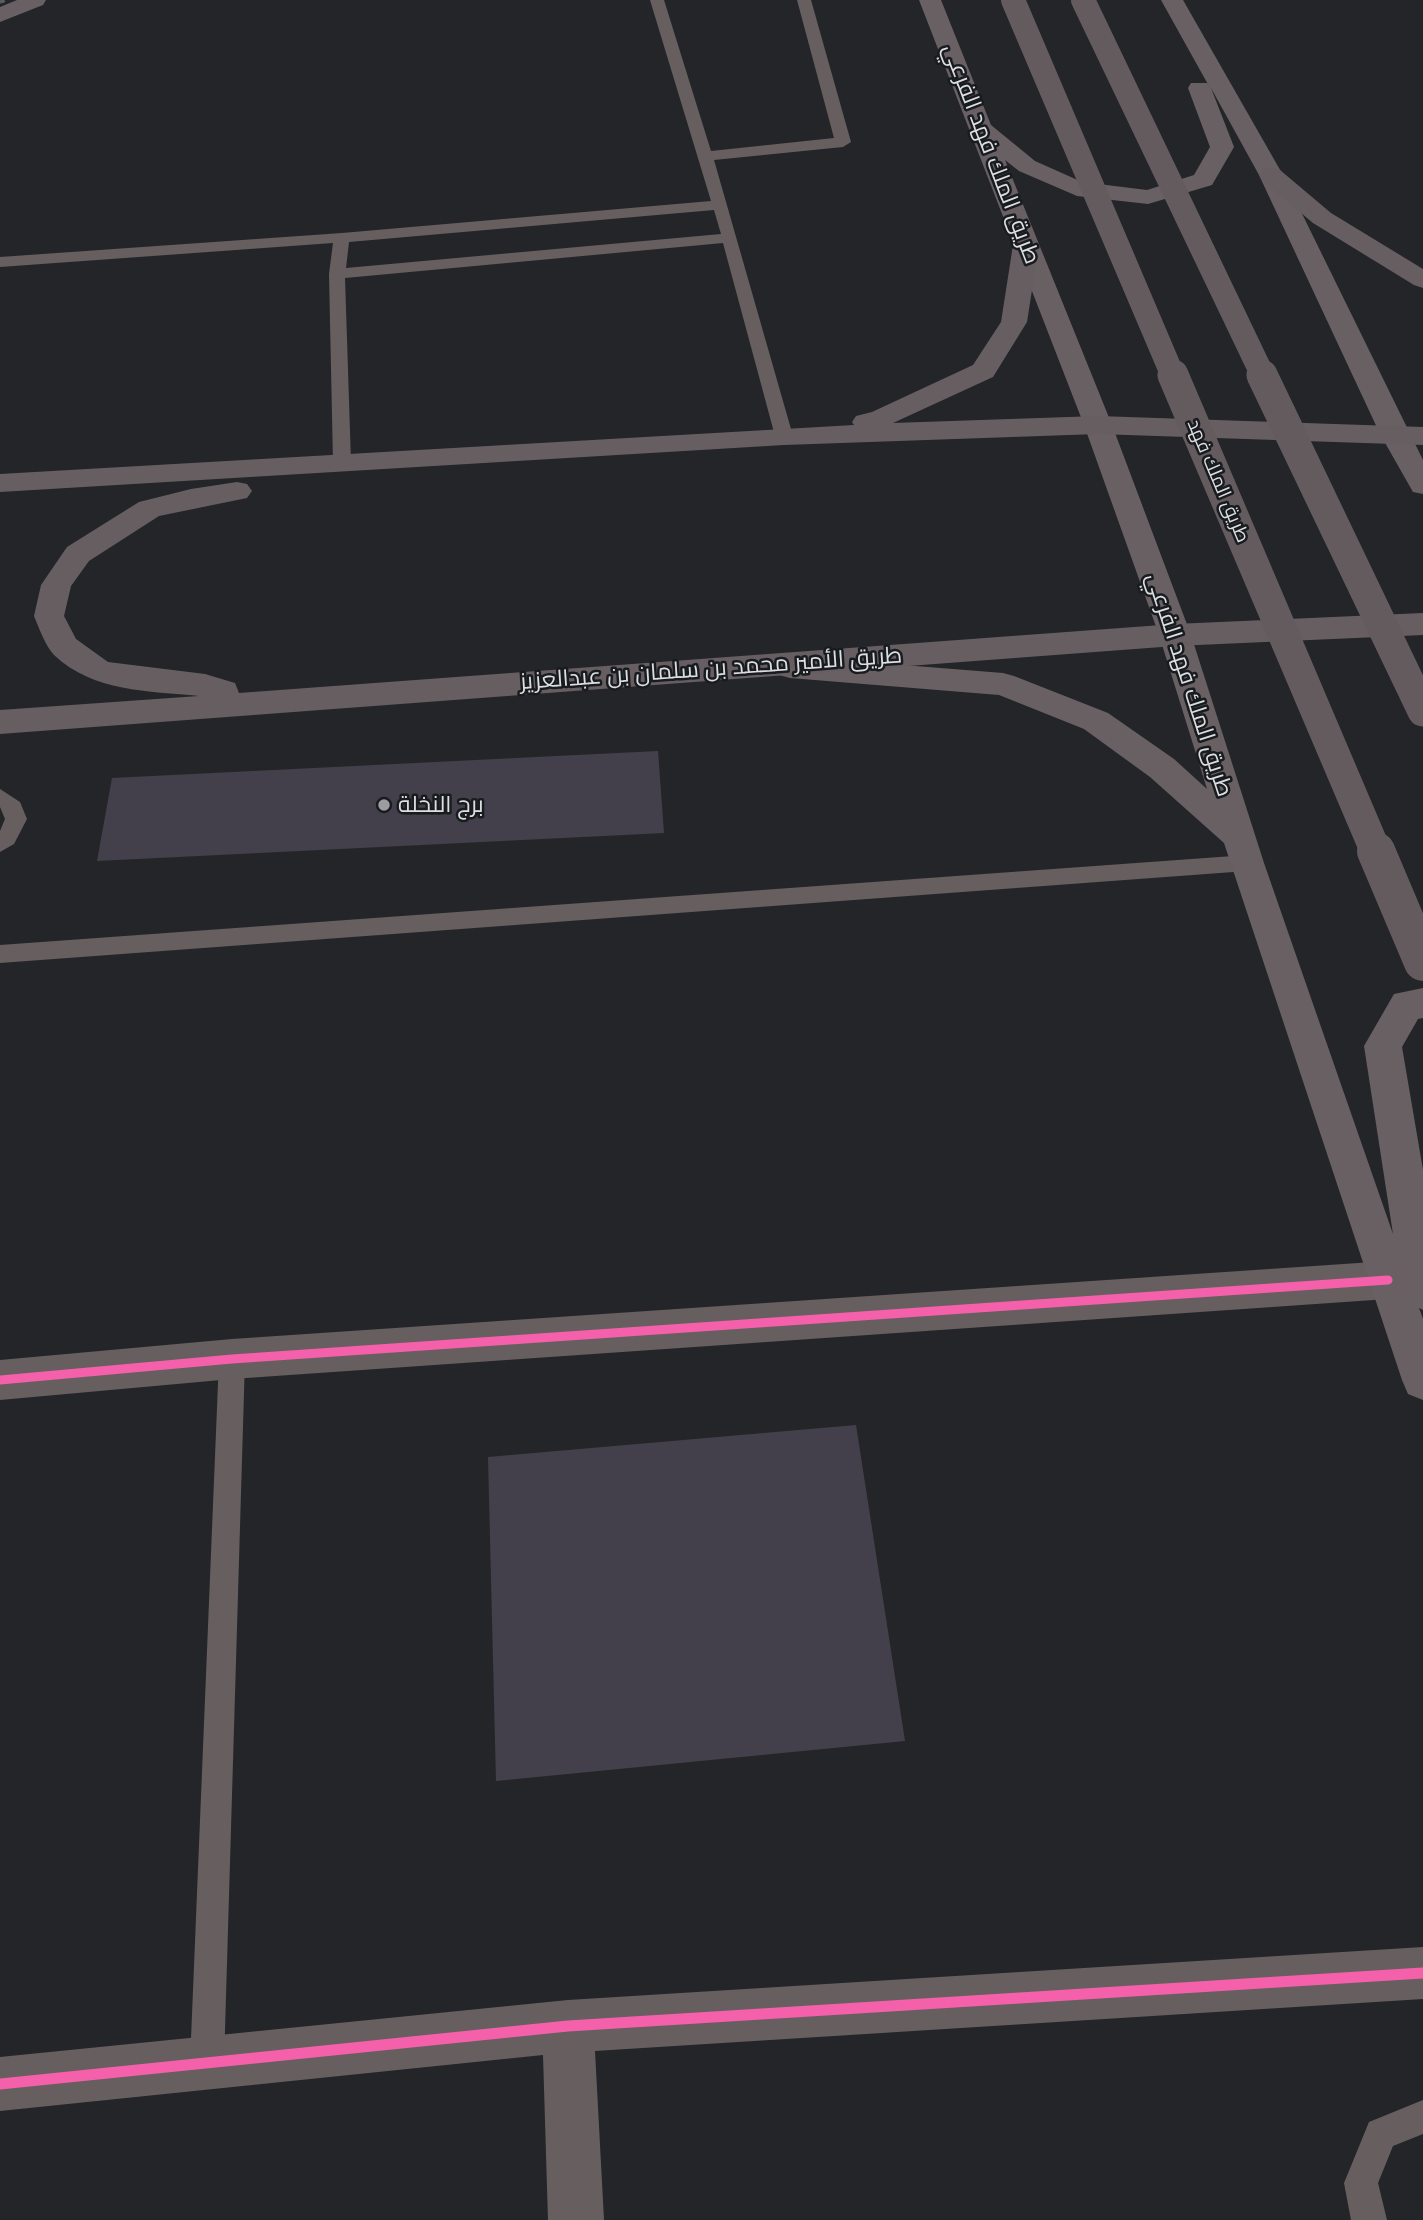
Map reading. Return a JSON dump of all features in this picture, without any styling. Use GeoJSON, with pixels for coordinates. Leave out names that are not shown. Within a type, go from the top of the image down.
{"type":"FeatureCollection","features":[{"type":"Feature","properties":{"kind":"highway","name":"طريق الملك فهد"},"geometry":{"type":"LineString","coordinates":[[1013,0],[1423,962]]}},
{"type":"Feature","properties":{"kind":"highway"},"geometry":{"type":"LineString","coordinates":[[1083,0],[1423,710]]}},
{"type":"Feature","properties":{"kind":"main road"},"geometry":{"type":"LineString","coordinates":[[0,15],[35,0]]}},
{"type":"Feature","properties":{"kind":"main road","name":"طريق الملك فهد الفرعي"},"geometry":{"type":"LineString","coordinates":[[930,0],[1098,425],[1175,635],[1244,851],[1405,1285],[1423,1380]]}},
{"type":"Feature","properties":{"kind":"main road"},"geometry":{"type":"LineString","coordinates":[[979,127],[1027,166],[1077,190],[1148,197],[1203,180],[1222,148],[1164,0]]}},
{"type":"Feature","properties":{"kind":"main road"},"geometry":{"type":"LineString","coordinates":[[1172,0],[1271,175],[1394,434],[1423,485]]}},
{"type":"Feature","properties":{"kind":"main road"},"geometry":{"type":"LineString","coordinates":[[1271,175],[1322,218],[1423,280]]}},
{"type":"Feature","properties":{"kind":"main road"},"geometry":{"type":"LineString","coordinates":[[783,436],[880,419],[983,371],[1014,323],[1026,245]]}},
{"type":"Feature","properties":{"kind":"main road"},"geometry":{"type":"LineString","coordinates":[[0,483],[783,436],[1098,425],[1423,436]]}},
{"type":"Feature","properties":{"kind":"main road"},"geometry":{"type":"LineString","coordinates":[[262,704],[205,685],[141,679],[99,671],[64,646],[49,615],[56,585],[78,555],[149,509],[191,498],[258,488],[296,466]]}},
{"type":"Feature","properties":{"kind":"main road","name":"طريق الأمير محمد بن سلمان بن عبدالعزيز"},"geometry":{"type":"LineString","coordinates":[[0,722],[1175,635],[1423,624]]}},
{"type":"Feature","properties":{"kind":"main road"},"geometry":{"type":"LineString","coordinates":[[763,665],[1003,684],[1096,721],[1162,768],[1244,851]]}},
{"type":"Feature","properties":{"kind":"main road"},"geometry":{"type":"LineString","coordinates":[[1405,1285],[1383,1046],[1407,1005],[1423,1003]]}},
{"type":"Feature","properties":{"kind":"street"},"geometry":{"type":"LineString","coordinates":[[0,1380],[232,1359],[1405,1285]]}},
{"type":"Feature","properties":{"kind":"street"},"geometry":{"type":"LineString","coordinates":[[0,2084],[568,2026],[1423,1973]]}},
{"type":"Feature","properties":{"kind":"street"},"geometry":{"type":"LineString","coordinates":[[568,2026],[576,2220]]}},
{"type":"Feature","properties":{"kind":"lane"},"geometry":{"type":"LineString","coordinates":[[657,0],[730,238],[783,436]]}},
{"type":"Feature","properties":{"kind":"lane"},"geometry":{"type":"LineString","coordinates":[[705,156],[843,142],[804,0]]}},
{"type":"Feature","properties":{"kind":"lane"},"geometry":{"type":"LineString","coordinates":[[0,262],[342,238],[719,205]]}},
{"type":"Feature","properties":{"kind":"lane"},"geometry":{"type":"LineString","coordinates":[[342,238],[337,274],[342,462]]}},
{"type":"Feature","properties":{"kind":"lane"},"geometry":{"type":"LineString","coordinates":[[337,274],[730,238]]}},
{"type":"Feature","properties":{"kind":"lane"},"geometry":{"type":"LineString","coordinates":[[0,797],[13,806],[18,817],[14,831],[0,844]]}},
{"type":"Feature","properties":{"kind":"lane"},"geometry":{"type":"LineString","coordinates":[[0,954],[1244,851]]}},
{"type":"Feature","properties":{"kind":"lane"},"geometry":{"type":"LineString","coordinates":[[207,2063],[232,1359]]}},
{"type":"Feature","properties":{"kind":"lane"},"geometry":{"type":"LineString","coordinates":[[1369,2220],[1361,2183],[1381,2134],[1423,2117]]}},
{"type":"Feature","properties":{"kind":"building","name":"برج النخلة"},"geometry":{"type":"Polygon","coordinates":[[[658,751],[664,833],[97,861],[112,778],[658,751]]]}},
{"type":"Feature","properties":{"kind":"building"},"geometry":{"type":"Polygon","coordinates":[[[856,1425],[905,1741],[496,1781],[488,1457],[856,1425]]]}},
{"type":"Feature","properties":{"kind":"railway"},"geometry":{"type":"LineString","coordinates":[[0,2],[6,0]]}},
{"type":"Feature","properties":{"kind":"cycle path"},"geometry":{"type":"LineString","coordinates":[[0,1380],[232,1359],[1388,1280]]}},
{"type":"Feature","properties":{"kind":"cycle path"},"geometry":{"type":"LineString","coordinates":[[0,2084],[568,2026],[1423,1973]]}},
{"type":"Feature","properties":{"kind":"place","name":"برج النخلة"},"geometry":{"type":"Point","coordinates":[384,805]}}]}
